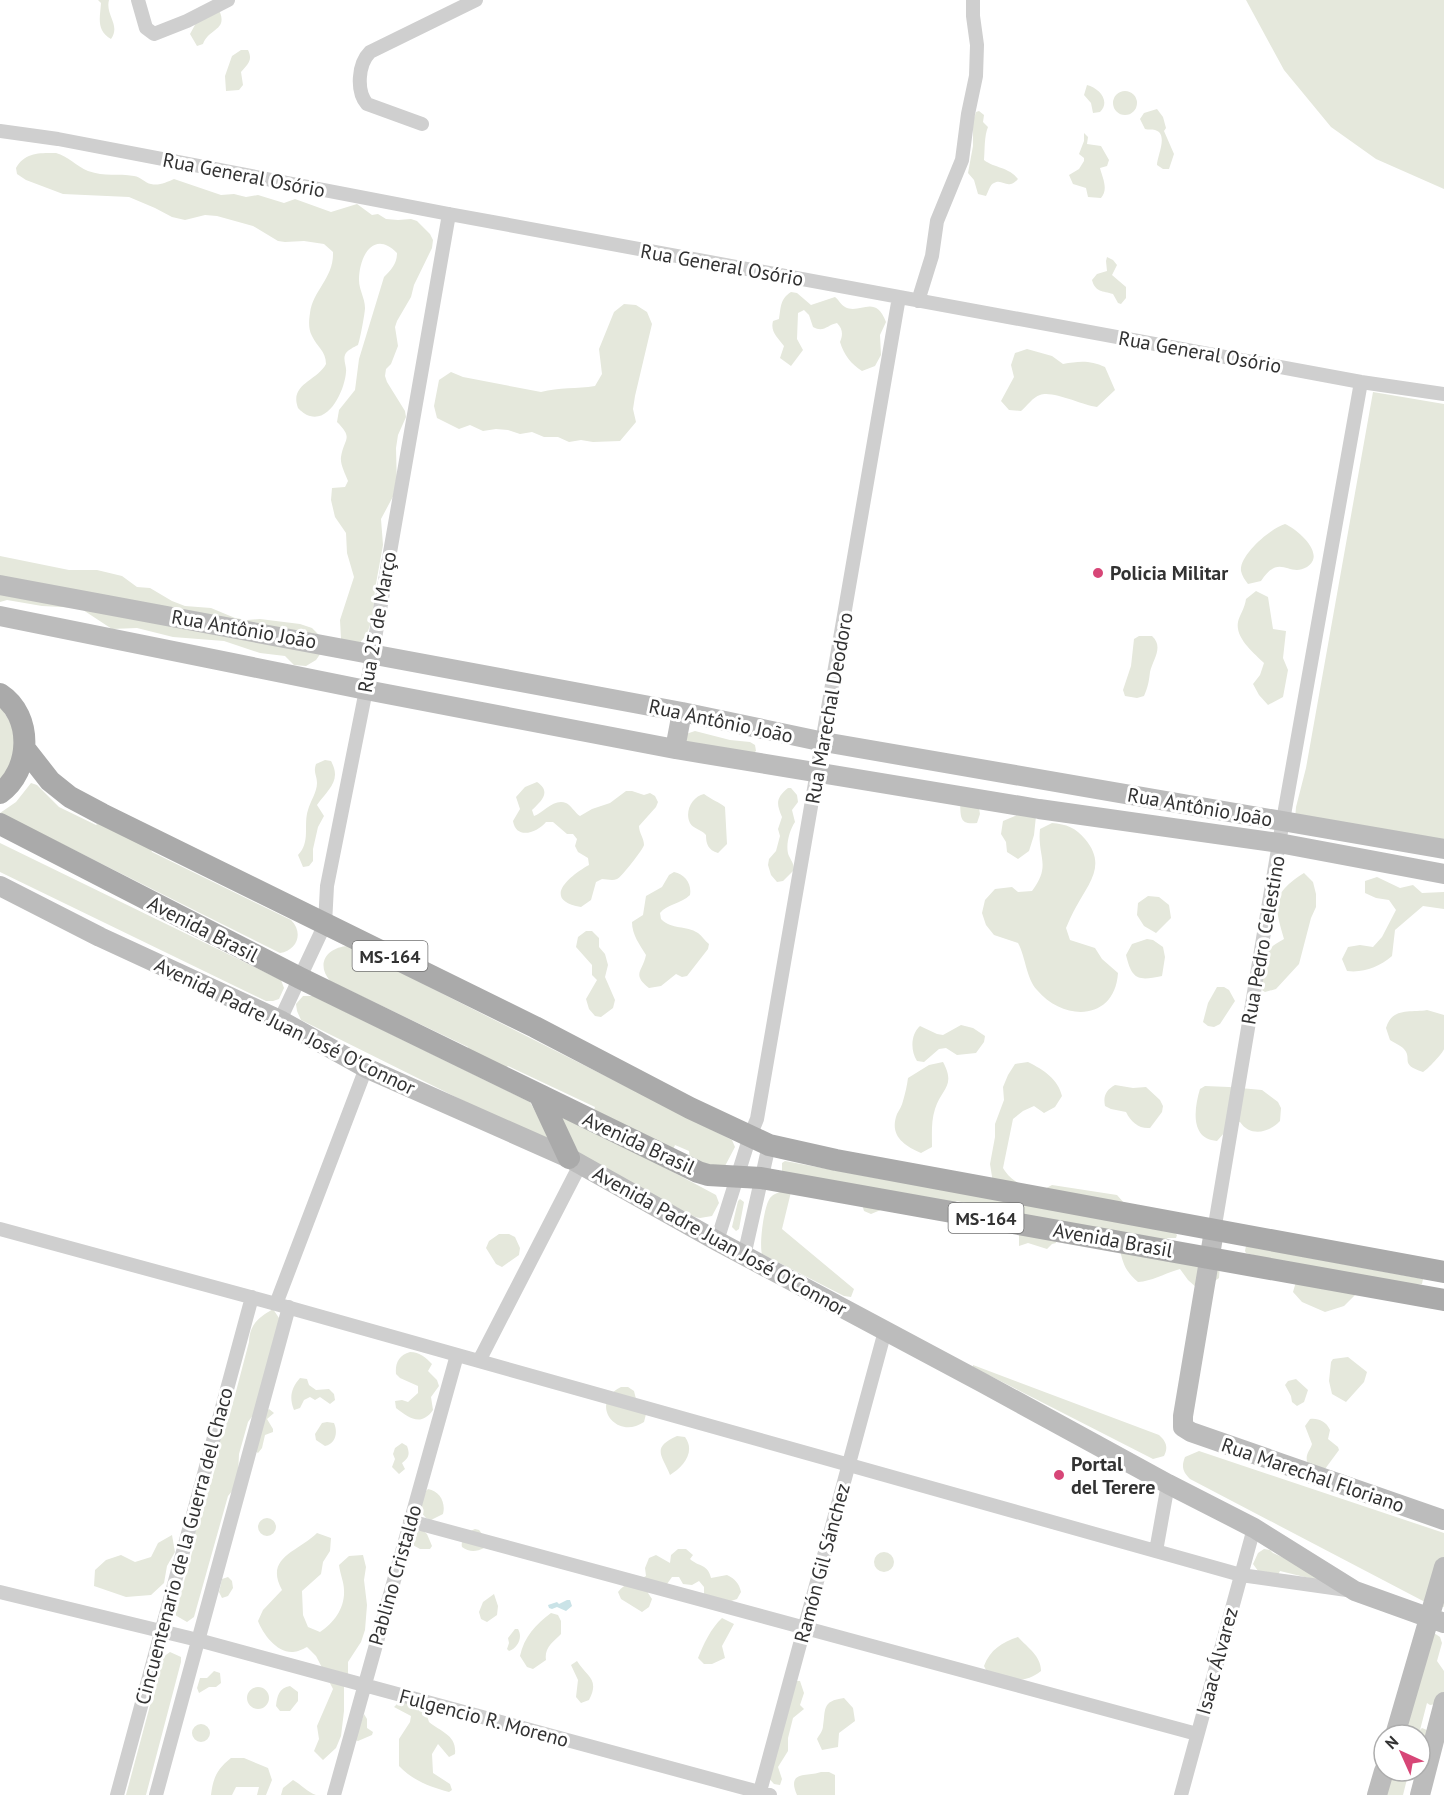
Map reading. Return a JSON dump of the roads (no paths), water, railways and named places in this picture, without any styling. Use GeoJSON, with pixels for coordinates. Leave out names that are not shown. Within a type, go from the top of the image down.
{"type":"FeatureCollection","features":[{"type":"Feature","properties":{"kind":"main road","name":"Rua Antônio João"},"geometry":{"type":"LineString","coordinates":[[0,585],[682,712],[824,742],[1444,849]]}},
{"type":"Feature","properties":{"kind":"main road","name":"Rua Antônio João"},"geometry":{"type":"LineString","coordinates":[[0,616],[366,690],[675,748],[1039,809],[1279,843],[1444,874]]}},
{"type":"Feature","properties":{"kind":"main road","name":"MS-164"},"geometry":{"type":"LineString","coordinates":[[1,692],[21,720],[25,749]]}},
{"type":"Feature","properties":{"kind":"main road"},"geometry":{"type":"LineString","coordinates":[[675,748],[682,712]]}},
{"type":"Feature","properties":{"kind":"main road"},"geometry":{"type":"LineString","coordinates":[[0,793],[7,788],[19,770],[25,749]]}},
{"type":"Feature","properties":{"kind":"main road","name":"Avenida Brasil"},"geometry":{"type":"LineString","coordinates":[[25,749],[50,781],[70,797],[177,852],[535,1027],[690,1108],[836,1160],[1444,1272]]}},
{"type":"Feature","properties":{"kind":"main road"},"geometry":{"type":"LineString","coordinates":[[1039,809],[1042,781]]}},
{"type":"Feature","properties":{"kind":"main road","name":"Avenida Brasil"},"geometry":{"type":"LineString","coordinates":[[0,824],[300,978],[698,1172],[736,1178],[761,1178],[1444,1300]]}},
{"type":"Feature","properties":{"kind":"main road","name":"Avenida Padre Juan José O'Connor"},"geometry":{"type":"LineString","coordinates":[[0,886],[100,937],[280,1020],[366,1068],[575,1161],[744,1256],[1254,1528],[1356,1591],[1437,1621]]}},
{"type":"Feature","properties":{"kind":"main road"},"geometry":{"type":"LineString","coordinates":[[540,1096],[575,1161]]}},
{"type":"Feature","properties":{"kind":"main road","name":"Rua Pedro Celestino"},"geometry":{"type":"LineString","coordinates":[[1184,1427],[1183,1416],[1214,1231]]}},
{"type":"Feature","properties":{"kind":"main road","name":"Rua Marechal Floriano"},"geometry":{"type":"LineString","coordinates":[[1184,1427],[1202,1436],[1444,1520]]}},
{"type":"Feature","properties":{"kind":"main road"},"geometry":{"type":"LineString","coordinates":[[1399,1723],[1437,1621],[1444,1567]]}},
{"type":"Feature","properties":{"kind":"main road"},"geometry":{"type":"LineString","coordinates":[[1420,1795],[1444,1702]]}},
{"type":"Feature","properties":{"kind":"street"},"geometry":{"type":"LineString","coordinates":[[138,0],[146,28],[154,34],[187,21],[228,0]]}},
{"type":"Feature","properties":{"kind":"street"},"geometry":{"type":"LineString","coordinates":[[422,124],[367,104],[361,97],[361,67],[364,59],[370,52],[476,0]]}},
{"type":"Feature","properties":{"kind":"street"},"geometry":{"type":"LineString","coordinates":[[918,301],[932,256],[937,221],[962,160],[976,76],[977,45],[973,0]]}},
{"type":"Feature","properties":{"kind":"street","name":"Rua General Osório"},"geometry":{"type":"LineString","coordinates":[[0,131],[58,139],[449,214],[1362,382],[1444,394]]}},
{"type":"Feature","properties":{"kind":"street","name":"Rua 25 de Março"},"geometry":{"type":"LineString","coordinates":[[280,1020],[325,924],[327,885],[366,690],[449,214]]}},
{"type":"Feature","properties":{"kind":"street","name":"Rua Marechal Deodoro"},"geometry":{"type":"LineString","coordinates":[[744,1256],[761,1178],[759,1133],[817,773],[899,297]]}},
{"type":"Feature","properties":{"kind":"street","name":"Rua Pedro Celestino"},"geometry":{"type":"LineString","coordinates":[[1214,1231],[1279,843],[1362,382]]}},
{"type":"Feature","properties":{"kind":"street","name":"Cincuentenario de la Guerra del Chaco"},"geometry":{"type":"LineString","coordinates":[[156,1795],[283,1305],[366,1068]]}},
{"type":"Feature","properties":{"kind":"street","name":"Rua Marechal Deodoro"},"geometry":{"type":"LineString","coordinates":[[717,1241],[736,1178],[759,1133]]}},
{"type":"Feature","properties":{"kind":"street"},"geometry":{"type":"LineString","coordinates":[[479,1361],[575,1161]]}},
{"type":"Feature","properties":{"kind":"street"},"geometry":{"type":"LineString","coordinates":[[0,1229],[283,1305],[1241,1575],[1356,1591]]}},
{"type":"Feature","properties":{"kind":"street","name":"Cincuentenario de la Guerra del Chaco"},"geometry":{"type":"LineString","coordinates":[[117,1795],[252,1298]]}},
{"type":"Feature","properties":{"kind":"street","name":"Ramón Gil Sánchez"},"geometry":{"type":"LineString","coordinates":[[763,1794],[804,1628],[885,1331]]}},
{"type":"Feature","properties":{"kind":"street","name":"Pablino Cristaldo"},"geometry":{"type":"LineString","coordinates":[[334,1795],[457,1355]]}},
{"type":"Feature","properties":{"kind":"street"},"geometry":{"type":"LineString","coordinates":[[1156,1551],[1168,1484]]}},
{"type":"Feature","properties":{"kind":"street"},"geometry":{"type":"LineString","coordinates":[[410,1521],[1197,1734]]}},
{"type":"Feature","properties":{"kind":"street","name":"Isaac Álvarez"},"geometry":{"type":"LineString","coordinates":[[1181,1795],[1254,1528]]}},
{"type":"Feature","properties":{"kind":"street","name":"Fulgencio R. Moreno"},"geometry":{"type":"LineString","coordinates":[[0,1592],[198,1640],[763,1794]]}},
{"type":"Feature","properties":{"kind":"water"},"geometry":{"type":"Polygon","coordinates":[[[570,1600],[572,1606],[566,1611],[557,1607],[549,1608],[548,1605],[557,1602],[559,1604],[570,1600]]]}},
{"type":"Feature","properties":{"kind":"place","name":"Policia Militar"},"geometry":{"type":"Point","coordinates":[1098,573]}},
{"type":"Feature","properties":{"kind":"place","name":"Portal del Terere"},"geometry":{"type":"Point","coordinates":[1059,1475]}}]}
